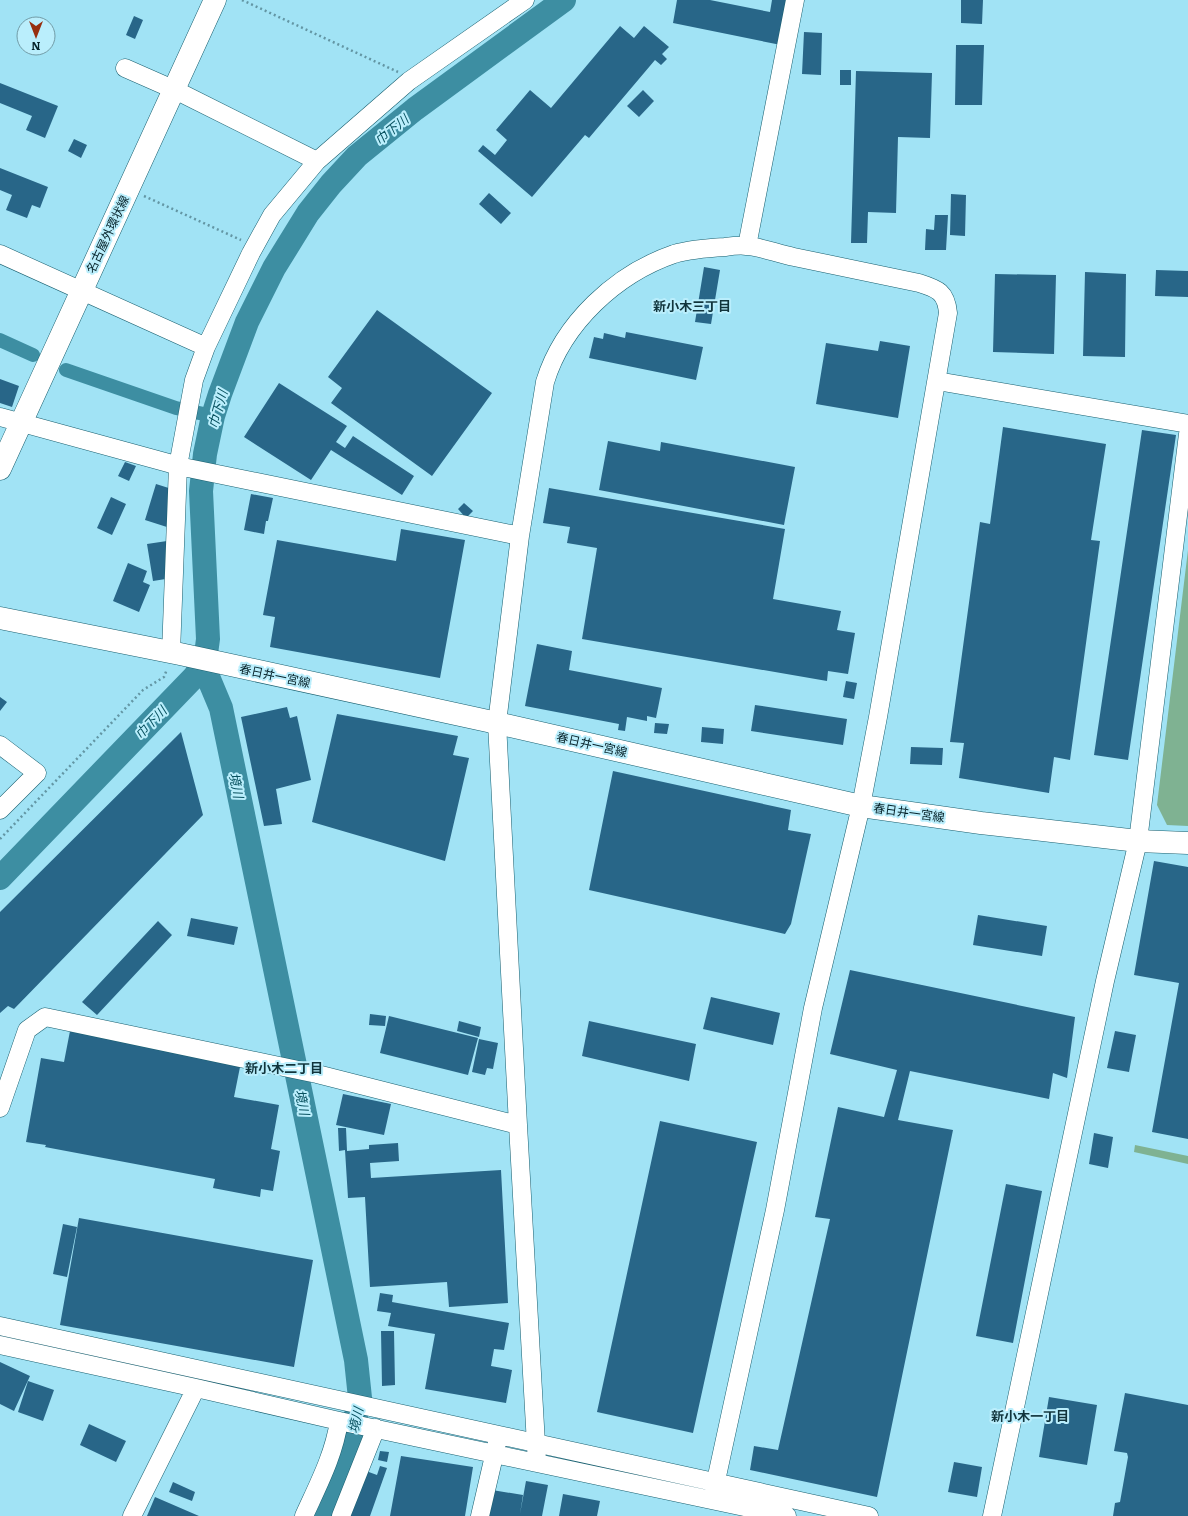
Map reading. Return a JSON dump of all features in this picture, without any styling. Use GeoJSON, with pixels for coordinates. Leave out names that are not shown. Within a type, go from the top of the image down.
{"type":"FeatureCollection","features":[{"type":"Feature","properties":{"kind":"main road","name":"名古屋外環状線"},"geometry":{"type":"LineString","coordinates":[[0,469],[215,0]]}},
{"type":"Feature","properties":{"kind":"main road","name":"春日井一宮線"},"geometry":{"type":"LineString","coordinates":[[0,618],[235,666],[497,723],[861,806],[981,823],[1138,841],[1188,843]]}},
{"type":"Feature","properties":{"kind":"street"},"geometry":{"type":"LineString","coordinates":[[747,246],[794,0]]}},
{"type":"Feature","properties":{"kind":"street"},"geometry":{"type":"LineString","coordinates":[[175,654],[180,467],[188,410],[194,380],[206,347],[251,253],[272,215],[317,161],[409,81],[514,2]]}},
{"type":"Feature","properties":{"kind":"street"},"geometry":{"type":"LineString","coordinates":[[125,68],[175,90],[317,161]]}},
{"type":"Feature","properties":{"kind":"street"},"geometry":{"type":"LineString","coordinates":[[537,1453],[497,723],[520,536],[544,382],[567,333],[617,284],[643,268],[675,254],[704,248],[747,246],[791,257],[919,283],[931,287],[941,293],[947,302],[948,313],[878,717],[861,806],[813,1008],[775,1210],[714,1491]]}},
{"type":"Feature","properties":{"kind":"street"},"geometry":{"type":"LineString","coordinates":[[0,254],[206,347]]}},
{"type":"Feature","properties":{"kind":"street"},"geometry":{"type":"LineString","coordinates":[[936,381],[1188,424]]}},
{"type":"Feature","properties":{"kind":"street"},"geometry":{"type":"LineString","coordinates":[[0,417],[180,467],[520,536]]}},
{"type":"Feature","properties":{"kind":"street"},"geometry":{"type":"LineString","coordinates":[[992,1516],[1104,989],[1138,841],[1188,434]]}},
{"type":"Feature","properties":{"kind":"street"},"geometry":{"type":"LineString","coordinates":[[0,745],[37,773],[0,810]]}},
{"type":"Feature","properties":{"kind":"street"},"geometry":{"type":"LineString","coordinates":[[0,1108],[27,1030],[45,1017],[317,1074],[518,1125]]}},
{"type":"Feature","properties":{"kind":"street"},"geometry":{"type":"LineString","coordinates":[[0,1326],[342,1400],[381,1410],[496,1445]]}},
{"type":"Feature","properties":{"kind":"street"},"geometry":{"type":"LineString","coordinates":[[0,1345],[339,1421],[376,1428],[496,1445],[714,1491],[857,1515]]}},
{"type":"Feature","properties":{"kind":"street"},"geometry":{"type":"LineString","coordinates":[[132,1516],[196,1388]]}},
{"type":"Feature","properties":{"kind":"street"},"geometry":{"type":"LineString","coordinates":[[304,1516],[327,1464],[339,1421]]}},
{"type":"Feature","properties":{"kind":"street"},"geometry":{"type":"LineString","coordinates":[[341,1516],[376,1428]]}},
{"type":"Feature","properties":{"kind":"street"},"geometry":{"type":"LineString","coordinates":[[480,1516],[496,1445]]}},
{"type":"Feature","properties":{"kind":"street"},"geometry":{"type":"LineString","coordinates":[[714,1491],[787,1516]]}},
{"type":"Feature","properties":{"kind":"path"},"geometry":{"type":"LineString","coordinates":[[242,0],[401,73]]}},
{"type":"Feature","properties":{"kind":"path"},"geometry":{"type":"LineString","coordinates":[[129,189],[243,241]]}},
{"type":"Feature","properties":{"kind":"path"},"geometry":{"type":"LineString","coordinates":[[0,839],[143,690],[164,677],[175,654]]}},
{"type":"Feature","properties":{"kind":"green space"},"geometry":{"type":"Polygon","coordinates":[[[1188,550],[1188,826],[1167,825],[1157,805],[1188,550]]]}},
{"type":"Feature","properties":{"kind":"green space"},"geometry":{"type":"Polygon","coordinates":[[[1135,1145],[1188,1156],[1188,1164],[1134,1152],[1135,1145]]]}},
{"type":"Feature","properties":{"kind":"building"},"geometry":{"type":"Polygon","coordinates":[[[677,0],[710,0],[770,12],[772,0],[790,0],[781,45],[673,23],[677,0]]]}},
{"type":"Feature","properties":{"kind":"building"},"geometry":{"type":"Polygon","coordinates":[[[961,0],[983,0],[982,24],[961,23],[961,0]]]}},
{"type":"Feature","properties":{"kind":"building"},"geometry":{"type":"Polygon","coordinates":[[[134,16],[143,20],[135,39],[126,35],[134,16]]]}},
{"type":"Feature","properties":{"kind":"building"},"geometry":{"type":"Polygon","coordinates":[[[620,26],[634,38],[644,26],[669,47],[662,54],[667,59],[661,65],[655,60],[589,138],[585,135],[532,197],[478,151],[483,145],[495,155],[507,140],[496,130],[530,90],[551,108],[620,26]]]}},
{"type":"Feature","properties":{"kind":"building"},"geometry":{"type":"Polygon","coordinates":[[[804,32],[822,33],[821,75],[802,74],[804,32]]]}},
{"type":"Feature","properties":{"kind":"building"},"geometry":{"type":"Polygon","coordinates":[[[956,45],[984,45],[982,105],[955,105],[956,45]]]}},
{"type":"Feature","properties":{"kind":"building"},"geometry":{"type":"Polygon","coordinates":[[[840,70],[851,70],[851,85],[840,85],[840,70]]]}},
{"type":"Feature","properties":{"kind":"building"},"geometry":{"type":"Polygon","coordinates":[[[856,71],[932,73],[930,138],[898,137],[896,213],[868,212],[867,243],[851,243],[856,71]]]}},
{"type":"Feature","properties":{"kind":"building"},"geometry":{"type":"Polygon","coordinates":[[[0,83],[58,106],[45,138],[26,130],[32,116],[0,103],[0,83]]]}},
{"type":"Feature","properties":{"kind":"building"},"geometry":{"type":"Polygon","coordinates":[[[643,90],[654,101],[639,117],[627,106],[643,90]]]}},
{"type":"Feature","properties":{"kind":"building"},"geometry":{"type":"Polygon","coordinates":[[[74,139],[87,145],[81,158],[68,151],[74,139]]]}},
{"type":"Feature","properties":{"kind":"building"},"geometry":{"type":"Polygon","coordinates":[[[0,168],[48,187],[40,208],[32,205],[27,218],[6,210],[12,195],[0,190],[0,168]]]}},
{"type":"Feature","properties":{"kind":"building"},"geometry":{"type":"Polygon","coordinates":[[[489,193],[511,213],[501,224],[479,204],[489,193]]]}},
{"type":"Feature","properties":{"kind":"building"},"geometry":{"type":"Polygon","coordinates":[[[951,194],[966,195],[965,236],[950,235],[951,194]]]}},
{"type":"Feature","properties":{"kind":"building"},"geometry":{"type":"Polygon","coordinates":[[[935,215],[948,215],[946,250],[925,250],[926,229],[934,230],[935,215]]]}},
{"type":"Feature","properties":{"kind":"building"},"geometry":{"type":"Polygon","coordinates":[[[704,267],[720,270],[711,324],[695,322],[704,267]]]}},
{"type":"Feature","properties":{"kind":"building"},"geometry":{"type":"Polygon","coordinates":[[[1156,270],[1188,271],[1188,297],[1155,296],[1156,270]]]}},
{"type":"Feature","properties":{"kind":"building"},"geometry":{"type":"Polygon","coordinates":[[[1085,272],[1126,274],[1125,357],[1083,356],[1085,272]]]}},
{"type":"Feature","properties":{"kind":"building"},"geometry":{"type":"Polygon","coordinates":[[[995,274],[1056,275],[1054,354],[993,352],[995,274]]]}},
{"type":"Feature","properties":{"kind":"building"},"geometry":{"type":"Polygon","coordinates":[[[377,310],[492,393],[432,476],[331,403],[342,388],[328,377],[377,310]]]}},
{"type":"Feature","properties":{"kind":"building"},"geometry":{"type":"Polygon","coordinates":[[[626,332],[703,347],[696,380],[589,358],[594,337],[603,339],[604,333],[625,338],[626,332]]]}},
{"type":"Feature","properties":{"kind":"building"},"geometry":{"type":"Polygon","coordinates":[[[880,341],[910,346],[898,418],[816,404],[826,343],[878,351],[880,341]]]}},
{"type":"Feature","properties":{"kind":"building"},"geometry":{"type":"Polygon","coordinates":[[[0,379],[19,386],[12,407],[0,403],[0,379]]]}},
{"type":"Feature","properties":{"kind":"building"},"geometry":{"type":"Polygon","coordinates":[[[279,383],[347,426],[336,442],[345,448],[353,436],[414,476],[402,495],[331,450],[311,480],[244,437],[279,383]]]}},
{"type":"Feature","properties":{"kind":"building"},"geometry":{"type":"Polygon","coordinates":[[[1003,427],[1106,444],[1091,540],[1100,541],[1070,760],[1054,757],[1049,793],[959,778],[964,743],[950,742],[980,522],[990,524],[1003,427]]]}},
{"type":"Feature","properties":{"kind":"building"},"geometry":{"type":"Polygon","coordinates":[[[1142,430],[1176,435],[1128,760],[1094,755],[1142,430]]]}},
{"type":"Feature","properties":{"kind":"building"},"geometry":{"type":"Polygon","coordinates":[[[608,441],[660,451],[661,442],[795,467],[784,525],[599,490],[608,441]]]}},
{"type":"Feature","properties":{"kind":"building"},"geometry":{"type":"Polygon","coordinates":[[[125,462],[136,466],[129,481],[118,476],[125,462]]]}},
{"type":"Feature","properties":{"kind":"building"},"geometry":{"type":"Polygon","coordinates":[[[156,484],[175,490],[170,528],[145,520],[156,484]]]}},
{"type":"Feature","properties":{"kind":"building"},"geometry":{"type":"Polygon","coordinates":[[[549,488],[785,529],[773,599],[841,611],[837,630],[855,633],[848,674],[828,671],[827,681],[582,639],[597,548],[567,543],[570,527],[543,523],[549,488]]]}},
{"type":"Feature","properties":{"kind":"building"},"geometry":{"type":"Polygon","coordinates":[[[251,494],[273,498],[268,521],[266,521],[264,534],[244,530],[251,494]]]}},
{"type":"Feature","properties":{"kind":"building"},"geometry":{"type":"Polygon","coordinates":[[[111,497],[126,504],[112,535],[97,528],[111,497]]]}},
{"type":"Feature","properties":{"kind":"building"},"geometry":{"type":"Polygon","coordinates":[[[464,503],[473,511],[466,518],[458,509],[464,503]]]}},
{"type":"Feature","properties":{"kind":"building"},"geometry":{"type":"Polygon","coordinates":[[[401,529],[465,540],[440,678],[270,647],[275,617],[263,615],[277,540],[396,561],[401,529]]]}},
{"type":"Feature","properties":{"kind":"building"},"geometry":{"type":"Polygon","coordinates":[[[167,541],[172,578],[153,581],[147,544],[167,541]]]}},
{"type":"Feature","properties":{"kind":"building"},"geometry":{"type":"Polygon","coordinates":[[[128,563],[147,571],[143,582],[150,585],[139,612],[113,601],[128,563]]]}},
{"type":"Feature","properties":{"kind":"building"},"geometry":{"type":"Polygon","coordinates":[[[537,644],[572,651],[569,670],[662,688],[656,718],[647,716],[647,721],[627,717],[625,731],[618,730],[619,724],[525,706],[537,644]]]}},
{"type":"Feature","properties":{"kind":"building"},"geometry":{"type":"Polygon","coordinates":[[[846,681],[857,683],[854,699],[843,697],[846,681]]]}},
{"type":"Feature","properties":{"kind":"building"},"geometry":{"type":"Polygon","coordinates":[[[0,697],[7,702],[0,711],[0,697]]]}},
{"type":"Feature","properties":{"kind":"building"},"geometry":{"type":"Polygon","coordinates":[[[755,705],[847,719],[843,745],[751,731],[755,705]]]}},
{"type":"Feature","properties":{"kind":"building"},"geometry":{"type":"Polygon","coordinates":[[[287,707],[290,718],[297,716],[311,780],[276,789],[282,824],[264,826],[241,717],[287,707]]]}},
{"type":"Feature","properties":{"kind":"building"},"geometry":{"type":"Polygon","coordinates":[[[337,714],[458,736],[453,755],[469,758],[445,861],[312,822],[337,714]]]}},
{"type":"Feature","properties":{"kind":"building"},"geometry":{"type":"Polygon","coordinates":[[[655,723],[669,724],[667,734],[654,733],[655,723]]]}},
{"type":"Feature","properties":{"kind":"building"},"geometry":{"type":"Polygon","coordinates":[[[702,727],[724,729],[723,744],[701,742],[702,727]]]}},
{"type":"Feature","properties":{"kind":"building"},"geometry":{"type":"Polygon","coordinates":[[[181,732],[203,815],[14,1009],[8,1006],[0,1013],[0,912],[181,732]]]}},
{"type":"Feature","properties":{"kind":"building"},"geometry":{"type":"Polygon","coordinates":[[[911,747],[943,748],[942,765],[910,764],[911,747]]]}},
{"type":"Feature","properties":{"kind":"building"},"geometry":{"type":"Polygon","coordinates":[[[613,771],[791,810],[788,830],[811,834],[791,924],[785,934],[589,890],[613,771]]]}},
{"type":"Feature","properties":{"kind":"building"},"geometry":{"type":"Polygon","coordinates":[[[1154,861],[1188,867],[1188,1139],[1152,1132],[1179,983],[1134,975],[1154,861]]]}},
{"type":"Feature","properties":{"kind":"building"},"geometry":{"type":"Polygon","coordinates":[[[978,915],[1047,926],[1042,956],[973,945],[978,915]]]}},
{"type":"Feature","properties":{"kind":"building"},"geometry":{"type":"Polygon","coordinates":[[[191,918],[238,927],[234,945],[187,936],[191,918]]]}},
{"type":"Feature","properties":{"kind":"building"},"geometry":{"type":"Polygon","coordinates":[[[158,921],[172,935],[97,1015],[82,1002],[158,921]]]}},
{"type":"Feature","properties":{"kind":"building"},"geometry":{"type":"Polygon","coordinates":[[[850,970],[1075,1017],[1067,1078],[1053,1073],[1049,1099],[910,1071],[898,1120],[953,1130],[877,1497],[750,1470],[754,1446],[778,1450],[830,1219],[815,1217],[838,1107],[884,1117],[897,1070],[830,1054],[850,970]]]}},
{"type":"Feature","properties":{"kind":"building"},"geometry":{"type":"Polygon","coordinates":[[[711,997],[780,1013],[773,1045],[703,1029],[711,997]]]}},
{"type":"Feature","properties":{"kind":"building"},"geometry":{"type":"Polygon","coordinates":[[[370,1014],[386,1016],[385,1026],[369,1025],[370,1014]]]}},
{"type":"Feature","properties":{"kind":"building"},"geometry":{"type":"Polygon","coordinates":[[[389,1016],[478,1038],[468,1075],[380,1053],[389,1016]]]}},
{"type":"Feature","properties":{"kind":"building"},"geometry":{"type":"Polygon","coordinates":[[[459,1021],[481,1027],[479,1037],[457,1031],[459,1021]]]}},
{"type":"Feature","properties":{"kind":"building"},"geometry":{"type":"Polygon","coordinates":[[[589,1021],[696,1044],[689,1081],[582,1056],[589,1021]]]}},
{"type":"Feature","properties":{"kind":"building"},"geometry":{"type":"Polygon","coordinates":[[[70,1031],[241,1062],[234,1097],[279,1105],[271,1149],[280,1151],[273,1191],[261,1189],[260,1197],[213,1188],[215,1179],[45,1147],[46,1145],[26,1142],[41,1058],[64,1062],[70,1031]]]}},
{"type":"Feature","properties":{"kind":"building"},"geometry":{"type":"Polygon","coordinates":[[[1115,1031],[1136,1035],[1129,1072],[1107,1068],[1115,1031]]]}},
{"type":"Feature","properties":{"kind":"building"},"geometry":{"type":"Polygon","coordinates":[[[479,1039],[498,1043],[493,1069],[487,1068],[485,1075],[472,1072],[479,1039]]]}},
{"type":"Feature","properties":{"kind":"building"},"geometry":{"type":"Polygon","coordinates":[[[343,1094],[391,1104],[384,1135],[336,1125],[343,1094]]]}},
{"type":"Feature","properties":{"kind":"building"},"geometry":{"type":"Polygon","coordinates":[[[660,1121],[757,1142],[693,1433],[597,1412],[660,1121]]]}},
{"type":"Feature","properties":{"kind":"building"},"geometry":{"type":"Polygon","coordinates":[[[338,1128],[346,1128],[347,1151],[369,1149],[369,1145],[398,1143],[399,1161],[370,1163],[371,1178],[501,1170],[508,1303],[449,1307],[447,1282],[370,1287],[365,1197],[348,1198],[345,1150],[339,1151],[338,1128]]]}},
{"type":"Feature","properties":{"kind":"building"},"geometry":{"type":"Polygon","coordinates":[[[1094,1133],[1113,1137],[1108,1168],[1089,1164],[1094,1133]]]}},
{"type":"Feature","properties":{"kind":"building"},"geometry":{"type":"Polygon","coordinates":[[[1006,1184],[1042,1191],[1013,1343],[976,1336],[1006,1184]]]}},
{"type":"Feature","properties":{"kind":"building"},"geometry":{"type":"Polygon","coordinates":[[[79,1218],[313,1260],[294,1367],[60,1325],[79,1218]]]}},
{"type":"Feature","properties":{"kind":"building"},"geometry":{"type":"Polygon","coordinates":[[[63,1224],[77,1227],[67,1277],[53,1274],[63,1224]]]}},
{"type":"Feature","properties":{"kind":"building"},"geometry":{"type":"Polygon","coordinates":[[[380,1293],[393,1295],[392,1302],[509,1323],[504,1350],[494,1349],[491,1366],[512,1370],[506,1403],[425,1389],[435,1334],[388,1326],[391,1313],[377,1311],[380,1293]]]}},
{"type":"Feature","properties":{"kind":"building"},"geometry":{"type":"Polygon","coordinates":[[[381,1331],[394,1331],[395,1385],[382,1386],[381,1331]]]}},
{"type":"Feature","properties":{"kind":"building"},"geometry":{"type":"Polygon","coordinates":[[[0,1362],[30,1376],[14,1411],[0,1404],[0,1362]]]}},
{"type":"Feature","properties":{"kind":"building"},"geometry":{"type":"Polygon","coordinates":[[[28,1381],[54,1390],[43,1421],[18,1412],[28,1381]]]}},
{"type":"Feature","properties":{"kind":"building"},"geometry":{"type":"Polygon","coordinates":[[[1125,1393],[1188,1405],[1188,1516],[1113,1516],[1115,1503],[1120,1502],[1128,1457],[1127,1453],[1114,1451],[1125,1393]]]}},
{"type":"Feature","properties":{"kind":"building"},"geometry":{"type":"Polygon","coordinates":[[[1049,1397],[1097,1405],[1087,1465],[1039,1457],[1049,1397]]]}},
{"type":"Feature","properties":{"kind":"building"},"geometry":{"type":"Polygon","coordinates":[[[89,1424],[126,1441],[116,1462],[80,1445],[89,1424]]]}},
{"type":"Feature","properties":{"kind":"building"},"geometry":{"type":"Polygon","coordinates":[[[380,1451],[389,1452],[387,1462],[378,1460],[380,1451]]]}},
{"type":"Feature","properties":{"kind":"building"},"geometry":{"type":"Polygon","coordinates":[[[401,1456],[473,1467],[465,1516],[390,1516],[401,1456]]]}},
{"type":"Feature","properties":{"kind":"building"},"geometry":{"type":"Polygon","coordinates":[[[954,1462],[982,1467],[977,1497],[948,1492],[954,1462]]]}},
{"type":"Feature","properties":{"kind":"building"},"geometry":{"type":"Polygon","coordinates":[[[380,1466],[387,1468],[370,1516],[349,1516],[366,1471],[377,1475],[380,1466]]]}},
{"type":"Feature","properties":{"kind":"building"},"geometry":{"type":"Polygon","coordinates":[[[526,1481],[548,1485],[542,1516],[487,1516],[492,1490],[523,1495],[520,1514],[526,1481]]]}},
{"type":"Feature","properties":{"kind":"building"},"geometry":{"type":"Polygon","coordinates":[[[173,1482],[195,1492],[192,1501],[169,1492],[173,1482]]]}},
{"type":"Feature","properties":{"kind":"building"},"geometry":{"type":"Polygon","coordinates":[[[563,1494],[600,1501],[597,1516],[559,1516],[563,1494]]]}},
{"type":"Feature","properties":{"kind":"building"},"geometry":{"type":"Polygon","coordinates":[[[155,1497],[199,1516],[147,1516],[155,1497]]]}},
{"type":"Feature","properties":{"kind":"waterway","name":"巾下川"},"geometry":{"type":"LineString","coordinates":[[0,878],[195,676],[202,663],[206,654],[208,639],[201,491],[205,454],[213,416],[247,322],[274,268],[308,213],[331,184],[357,156],[415,109],[564,0]]}},
{"type":"Feature","properties":{"kind":"waterway"},"geometry":{"type":"LineString","coordinates":[[0,340],[33,355]]}},
{"type":"Feature","properties":{"kind":"waterway"},"geometry":{"type":"LineString","coordinates":[[66,370],[176,408],[213,416]]}},
{"type":"Feature","properties":{"kind":"waterway","name":"境川"},"geometry":{"type":"LineString","coordinates":[[203,665],[221,708],[356,1360],[360,1398],[343,1470],[323,1516]]}},
{"type":"Feature","properties":{"kind":"district","name":"新小木三丁目"},"geometry":{"type":"Point","coordinates":[692,305]}},
{"type":"Feature","properties":{"kind":"district","name":"新小木二丁目"},"geometry":{"type":"Point","coordinates":[284,1067]}},
{"type":"Feature","properties":{"kind":"district","name":"新小木一丁目"},"geometry":{"type":"Point","coordinates":[1030,1415]}}]}
